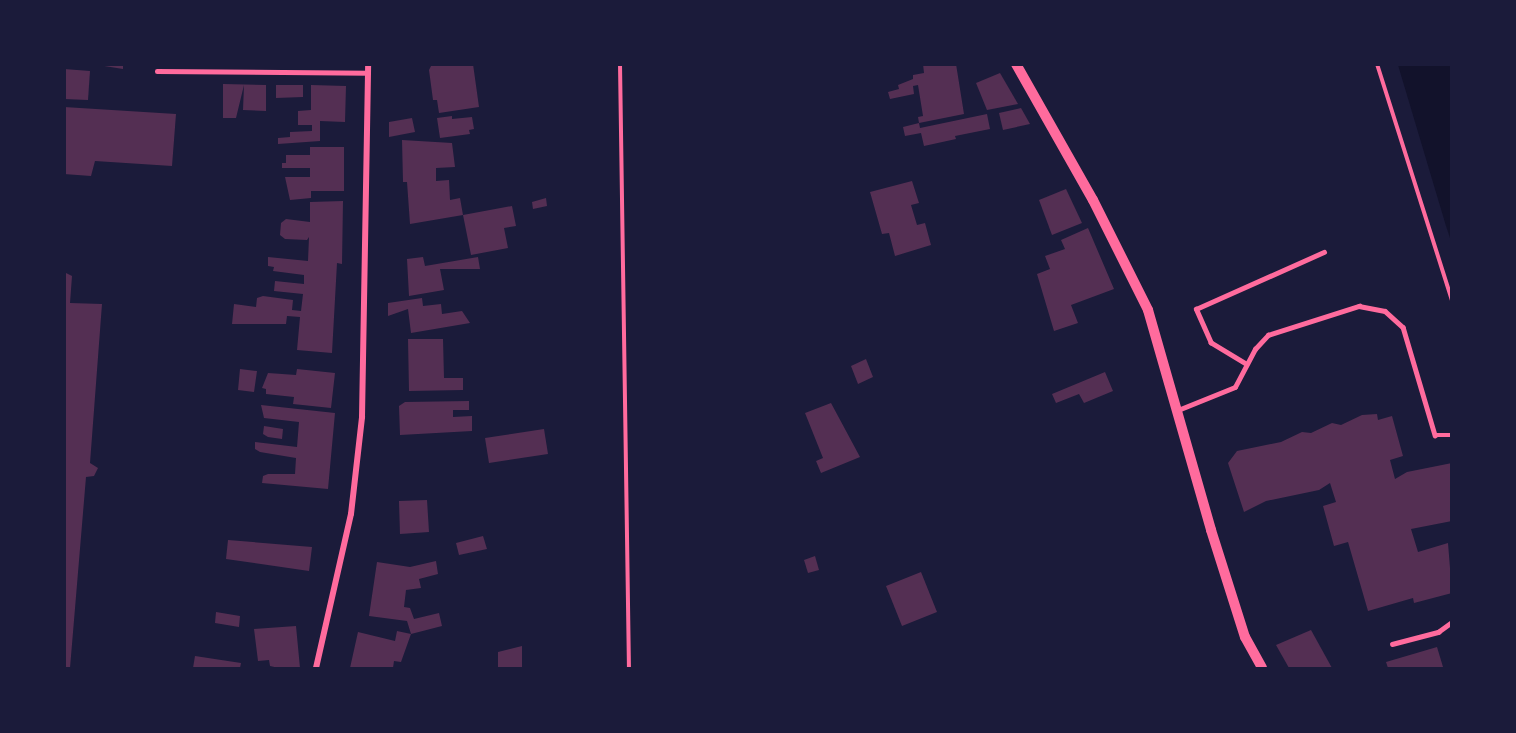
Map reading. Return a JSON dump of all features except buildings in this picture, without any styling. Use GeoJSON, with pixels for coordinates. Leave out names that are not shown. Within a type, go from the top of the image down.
{"type":"FeatureCollection","features":[{"type":"Feature","properties":{"kind":"street"},"geometry":{"type":"LineString","coordinates":[[316,669],[351,514],[362,417],[368,64]]}},
{"type":"Feature","properties":{"kind":"street"},"geometry":{"type":"LineString","coordinates":[[1016,64],[1093,200],[1148,310],[1245,637],[1262,669]]}},
{"type":"Feature","properties":{"kind":"lane"},"geometry":{"type":"LineString","coordinates":[[157,71],[368,73]]}},
{"type":"Feature","properties":{"kind":"lane"},"geometry":{"type":"LineString","coordinates":[[1246,364],[1211,343],[1196,309],[1324,252]]}},
{"type":"Feature","properties":{"kind":"lane"},"geometry":{"type":"LineString","coordinates":[[1178,410],[1235,387],[1246,364],[1268,335],[1359,306],[1385,311],[1403,327],[1435,435],[1452,435]]}},
{"type":"Feature","properties":{"kind":"lane"},"geometry":{"type":"LineString","coordinates":[[1392,644],[1438,632],[1452,622]]}},
{"type":"Feature","properties":{"kind":"path"},"geometry":{"type":"LineString","coordinates":[[620,64],[629,669]]}},
{"type":"Feature","properties":{"kind":"path"},"geometry":{"type":"LineString","coordinates":[[1377,64],[1452,301]]}},
{"type":"Feature","properties":{"kind":"shaded area"},"geometry":{"type":"Polygon","coordinates":[[[1398,65],[1451,65],[1451,241],[1446,226],[1398,65]]]}}]}
